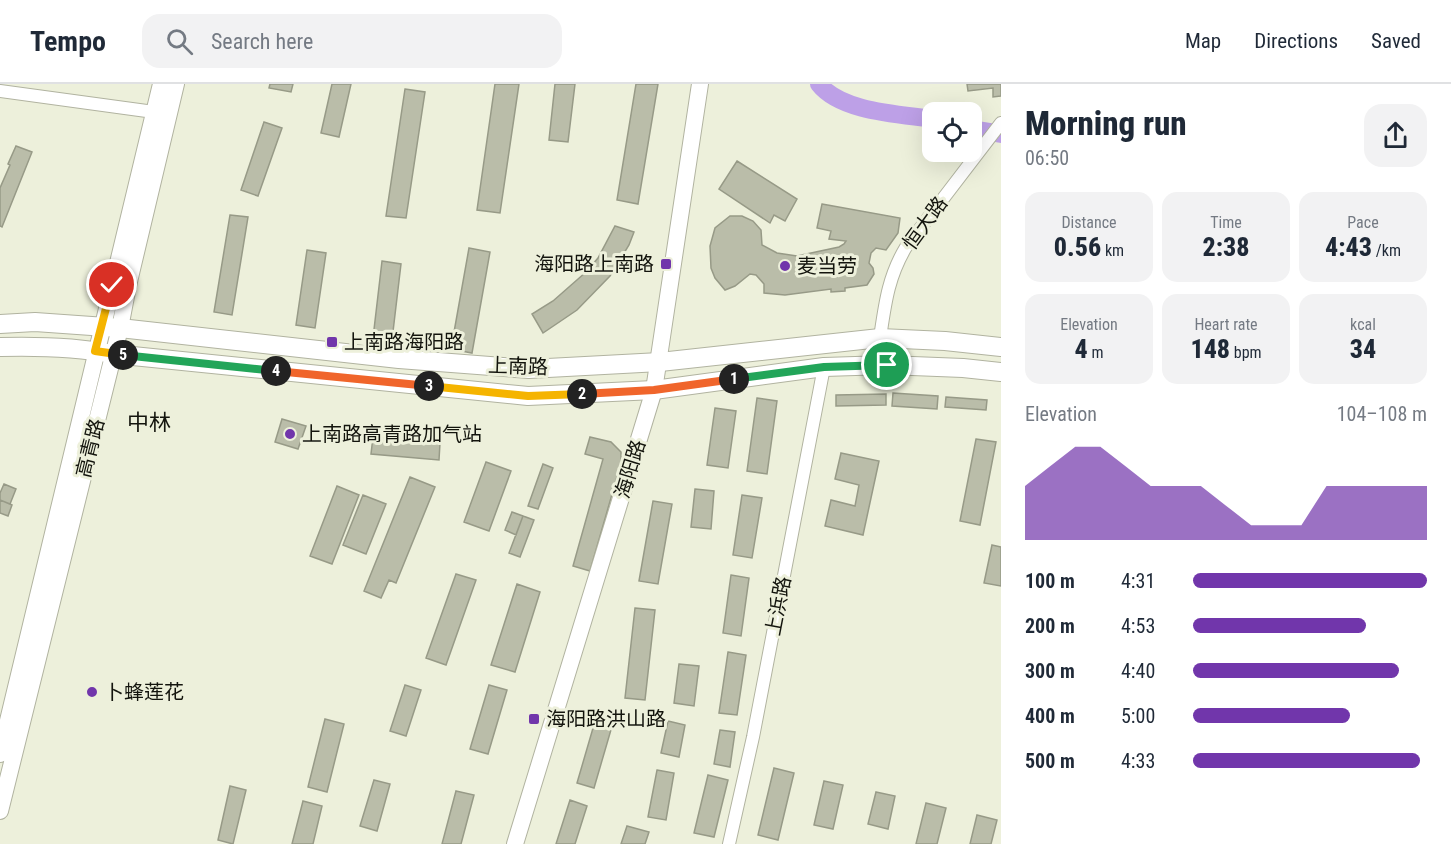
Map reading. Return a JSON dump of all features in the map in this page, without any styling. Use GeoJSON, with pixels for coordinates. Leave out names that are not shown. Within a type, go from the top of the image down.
{"type":"FeatureCollection","features":[{"type":"Feature","properties":{"kind":"main road","name":"高青路"},"geometry":{"type":"LineString","coordinates":[[0,811],[104,352],[101,327],[161,84]]}},
{"type":"Feature","properties":{"kind":"main road","name":"高青路"},"geometry":{"type":"LineString","coordinates":[[0,754],[104,352],[120,328],[176,84]]}},
{"type":"Feature","properties":{"kind":"main road","name":"海阳路"},"geometry":{"type":"LineString","coordinates":[[515,844],[654,390],[700,84]]}},
{"type":"Feature","properties":{"kind":"main road","name":"上南路"},"geometry":{"type":"LineString","coordinates":[[0,324],[35,322],[120,328],[399,359],[529,369],[660,362],[880,338],[945,341],[1001,347]]}},
{"type":"Feature","properties":{"kind":"main road","name":"上南路"},"geometry":{"type":"LineString","coordinates":[[0,347],[36,346],[104,352],[528,396],[654,390],[824,367],[887,365],[1001,372]]}},
{"type":"Feature","properties":{"kind":"street"},"geometry":{"type":"LineString","coordinates":[[0,91],[154,112]]}},
{"type":"Feature","properties":{"kind":"street","name":"恒大路"},"geometry":{"type":"LineString","coordinates":[[880,338],[887,289],[898,260],[1001,123]]}},
{"type":"Feature","properties":{"kind":"street","name":"上浜路"},"geometry":{"type":"LineString","coordinates":[[729,844],[753,738],[824,367]]}},
{"type":"Feature","properties":{"kind":"building"},"geometry":{"type":"Polygon","coordinates":[[[270,84],[293,84],[291,92],[269,88],[270,84]]]}},
{"type":"Feature","properties":{"kind":"building"},"geometry":{"type":"Polygon","coordinates":[[[332,84],[351,84],[339,137],[321,133],[332,84]]]}},
{"type":"Feature","properties":{"kind":"building"},"geometry":{"type":"Polygon","coordinates":[[[495,84],[519,84],[500,213],[477,210],[495,84]]]}},
{"type":"Feature","properties":{"kind":"building"},"geometry":{"type":"Polygon","coordinates":[[[555,84],[575,84],[568,142],[549,140],[555,84]]]}},
{"type":"Feature","properties":{"kind":"building"},"geometry":{"type":"Polygon","coordinates":[[[636,84],[658,84],[638,204],[617,200],[636,84]]]}},
{"type":"Feature","properties":{"kind":"building"},"geometry":{"type":"Polygon","coordinates":[[[967,84],[1001,84],[1001,96],[993,97],[993,88],[968,91],[967,84]]]}},
{"type":"Feature","properties":{"kind":"building"},"geometry":{"type":"Polygon","coordinates":[[[405,89],[425,92],[406,218],[386,216],[405,89]]]}},
{"type":"Feature","properties":{"kind":"building"},"geometry":{"type":"Polygon","coordinates":[[[264,122],[282,128],[258,196],[241,190],[264,122]]]}},
{"type":"Feature","properties":{"kind":"building"},"geometry":{"type":"Polygon","coordinates":[[[16,146],[32,152],[2,227],[0,226],[0,188],[16,146]]]}},
{"type":"Feature","properties":{"kind":"building"},"geometry":{"type":"Polygon","coordinates":[[[737,161],[797,199],[785,221],[774,215],[770,223],[719,189],[737,161]]]}},
{"type":"Feature","properties":{"kind":"building"},"geometry":{"type":"Polygon","coordinates":[[[822,204],[900,218],[898,233],[886,250],[876,248],[871,253],[869,263],[874,274],[867,285],[845,288],[845,291],[831,292],[831,289],[785,295],[764,293],[764,284],[756,275],[750,274],[735,286],[725,290],[715,278],[711,268],[710,246],[715,228],[730,216],[742,216],[753,221],[761,230],[762,245],[777,253],[797,256],[844,244],[846,241],[829,239],[831,231],[817,228],[822,204]]]}},
{"type":"Feature","properties":{"kind":"building"},"geometry":{"type":"Polygon","coordinates":[[[230,215],[248,217],[232,315],[214,312],[230,215]]]}},
{"type":"Feature","properties":{"kind":"building"},"geometry":{"type":"Polygon","coordinates":[[[615,226],[634,232],[629,245],[610,276],[577,310],[543,333],[532,314],[553,301],[586,272],[598,258],[615,226]]]}},
{"type":"Feature","properties":{"kind":"building"},"geometry":{"type":"Polygon","coordinates":[[[469,248],[490,252],[472,353],[451,349],[469,248]]]}},
{"type":"Feature","properties":{"kind":"building"},"geometry":{"type":"Polygon","coordinates":[[[307,250],[326,253],[315,328],[296,325],[307,250]]]}},
{"type":"Feature","properties":{"kind":"building"},"geometry":{"type":"Polygon","coordinates":[[[382,261],[401,264],[392,340],[373,338],[382,261]]]}},
{"type":"Feature","properties":{"kind":"building"},"geometry":{"type":"Polygon","coordinates":[[[893,393],[938,396],[937,409],[892,406],[893,393]]]}},
{"type":"Feature","properties":{"kind":"building"},"geometry":{"type":"Polygon","coordinates":[[[886,394],[886,405],[836,406],[836,395],[886,394]]]}},
{"type":"Feature","properties":{"kind":"building"},"geometry":{"type":"Polygon","coordinates":[[[946,397],[987,400],[986,410],[945,407],[946,397]]]}},
{"type":"Feature","properties":{"kind":"building"},"geometry":{"type":"Polygon","coordinates":[[[757,398],[777,401],[767,474],[747,471],[757,398]]]}},
{"type":"Feature","properties":{"kind":"building"},"geometry":{"type":"Polygon","coordinates":[[[715,408],[736,411],[728,468],[707,465],[715,408]]]}},
{"type":"Feature","properties":{"kind":"building","name":"上南路高青路加气站"},"geometry":{"type":"Polygon","coordinates":[[[282,419],[306,426],[298,449],[275,442],[282,419]]]}},
{"type":"Feature","properties":{"kind":"building"},"geometry":{"type":"Polygon","coordinates":[[[373,437],[440,443],[439,460],[371,454],[373,437]]]}},
{"type":"Feature","properties":{"kind":"building"},"geometry":{"type":"Polygon","coordinates":[[[590,437],[611,442],[621,452],[621,463],[590,571],[573,566],[603,459],[585,454],[590,437]]]}},
{"type":"Feature","properties":{"kind":"building"},"geometry":{"type":"Polygon","coordinates":[[[976,439],[996,442],[980,525],[960,521],[976,439]]]}},
{"type":"Feature","properties":{"kind":"building"},"geometry":{"type":"Polygon","coordinates":[[[841,453],[879,461],[863,535],[825,526],[831,500],[855,506],[859,485],[835,479],[841,453]]]}},
{"type":"Feature","properties":{"kind":"building"},"geometry":{"type":"Polygon","coordinates":[[[486,462],[511,471],[489,531],[464,522],[486,462]]]}},
{"type":"Feature","properties":{"kind":"building"},"geometry":{"type":"Polygon","coordinates":[[[543,464],[553,468],[538,509],[528,506],[543,464]]]}},
{"type":"Feature","properties":{"kind":"building"},"geometry":{"type":"Polygon","coordinates":[[[410,477],[435,487],[396,583],[389,580],[381,598],[364,591],[410,477]]]}},
{"type":"Feature","properties":{"kind":"building"},"geometry":{"type":"Polygon","coordinates":[[[4,484],[16,489],[10,504],[0,500],[4,484]]]}},
{"type":"Feature","properties":{"kind":"building"},"geometry":{"type":"Polygon","coordinates":[[[337,486],[359,495],[332,564],[310,556],[337,486]]]}},
{"type":"Feature","properties":{"kind":"building"},"geometry":{"type":"Polygon","coordinates":[[[695,489],[714,491],[711,529],[691,527],[695,489]]]}},
{"type":"Feature","properties":{"kind":"building"},"geometry":{"type":"Polygon","coordinates":[[[363,495],[386,504],[366,554],[343,545],[363,495]]]}},
{"type":"Feature","properties":{"kind":"building"},"geometry":{"type":"Polygon","coordinates":[[[742,495],[762,498],[752,558],[733,555],[742,495]]]}},
{"type":"Feature","properties":{"kind":"building"},"geometry":{"type":"Polygon","coordinates":[[[0,500],[12,505],[8,516],[0,513],[0,500]]]}},
{"type":"Feature","properties":{"kind":"building"},"geometry":{"type":"Polygon","coordinates":[[[653,501],[672,504],[658,584],[639,581],[653,501]]]}},
{"type":"Feature","properties":{"kind":"building"},"geometry":{"type":"Polygon","coordinates":[[[512,512],[523,516],[516,535],[505,530],[512,512]]]}},
{"type":"Feature","properties":{"kind":"building"},"geometry":{"type":"Polygon","coordinates":[[[523,516],[534,520],[520,557],[509,553],[523,516]]]}},
{"type":"Feature","properties":{"kind":"building"},"geometry":{"type":"Polygon","coordinates":[[[992,545],[1001,547],[1001,586],[984,583],[992,545]]]}},
{"type":"Feature","properties":{"kind":"building"},"geometry":{"type":"Polygon","coordinates":[[[456,574],[476,580],[446,665],[426,658],[456,574]]]}},
{"type":"Feature","properties":{"kind":"building"},"geometry":{"type":"Polygon","coordinates":[[[731,575],[749,578],[741,636],[723,633],[731,575]]]}},
{"type":"Feature","properties":{"kind":"building"},"geometry":{"type":"Polygon","coordinates":[[[517,584],[540,592],[515,672],[491,665],[517,584]]]}},
{"type":"Feature","properties":{"kind":"building"},"geometry":{"type":"Polygon","coordinates":[[[635,608],[655,610],[645,700],[625,698],[635,608]]]}},
{"type":"Feature","properties":{"kind":"building"},"geometry":{"type":"Polygon","coordinates":[[[728,652],[746,655],[737,715],[719,713],[728,652]]]}},
{"type":"Feature","properties":{"kind":"building"},"geometry":{"type":"Polygon","coordinates":[[[679,664],[699,666],[694,706],[674,703],[679,664]]]}},
{"type":"Feature","properties":{"kind":"building"},"geometry":{"type":"Polygon","coordinates":[[[405,685],[421,690],[406,736],[390,731],[405,685]]]}},
{"type":"Feature","properties":{"kind":"building"},"geometry":{"type":"Polygon","coordinates":[[[489,685],[507,690],[488,754],[470,749],[489,685]]]}},
{"type":"Feature","properties":{"kind":"building"},"geometry":{"type":"Polygon","coordinates":[[[598,711],[615,716],[594,788],[577,783],[598,711]]]}},
{"type":"Feature","properties":{"kind":"building"},"geometry":{"type":"Polygon","coordinates":[[[325,719],[344,724],[327,792],[308,787],[325,719]]]}},
{"type":"Feature","properties":{"kind":"building"},"geometry":{"type":"Polygon","coordinates":[[[668,721],[685,725],[679,757],[661,753],[668,721]]]}},
{"type":"Feature","properties":{"kind":"building"},"geometry":{"type":"Polygon","coordinates":[[[720,730],[735,732],[730,767],[714,764],[720,730]]]}},
{"type":"Feature","properties":{"kind":"building"},"geometry":{"type":"Polygon","coordinates":[[[774,768],[794,773],[778,840],[758,835],[774,768]]]}},
{"type":"Feature","properties":{"kind":"building"},"geometry":{"type":"Polygon","coordinates":[[[657,770],[674,773],[666,820],[648,817],[657,770]]]}},
{"type":"Feature","properties":{"kind":"building"},"geometry":{"type":"Polygon","coordinates":[[[708,775],[728,780],[714,837],[694,833],[708,775]]]}},
{"type":"Feature","properties":{"kind":"building"},"geometry":{"type":"Polygon","coordinates":[[[374,780],[390,784],[377,831],[360,826],[374,780]]]}},
{"type":"Feature","properties":{"kind":"building"},"geometry":{"type":"Polygon","coordinates":[[[824,781],[843,785],[833,829],[814,825],[824,781]]]}},
{"type":"Feature","properties":{"kind":"building"},"geometry":{"type":"Polygon","coordinates":[[[230,786],[246,790],[233,844],[218,840],[230,786]]]}},
{"type":"Feature","properties":{"kind":"building"},"geometry":{"type":"Polygon","coordinates":[[[456,791],[474,795],[461,844],[442,844],[456,791]]]}},
{"type":"Feature","properties":{"kind":"building"},"geometry":{"type":"Polygon","coordinates":[[[876,792],[895,796],[888,829],[868,824],[876,792]]]}},
{"type":"Feature","properties":{"kind":"building"},"geometry":{"type":"Polygon","coordinates":[[[570,800],[587,806],[575,844],[556,844],[570,800]]]}},
{"type":"Feature","properties":{"kind":"building"},"geometry":{"type":"Polygon","coordinates":[[[303,801],[322,806],[313,844],[292,844],[303,801]]]}},
{"type":"Feature","properties":{"kind":"building"},"geometry":{"type":"Polygon","coordinates":[[[926,803],[946,808],[937,844],[916,844],[926,803]]]}},
{"type":"Feature","properties":{"kind":"building"},"geometry":{"type":"Polygon","coordinates":[[[977,815],[997,820],[991,844],[970,844],[977,815]]]}},
{"type":"Feature","properties":{"kind":"building"},"geometry":{"type":"Polygon","coordinates":[[[627,826],[649,832],[645,844],[621,844],[627,826]]]}},
{"type":"Feature","properties":{"kind":"waterway"},"geometry":{"type":"LineString","coordinates":[[819,84],[841,101],[856,106],[922,118]]}},
{"type":"Feature","properties":{"kind":"waterway"},"geometry":{"type":"LineString","coordinates":[[982,131],[1001,134]]}},
{"type":"Feature","properties":{"kind":"place","name":"海阳路上南路"},"geometry":{"type":"Point","coordinates":[666,264]}},
{"type":"Feature","properties":{"kind":"place","name":"麦当劳"},"geometry":{"type":"Point","coordinates":[785,266]}},
{"type":"Feature","properties":{"kind":"place","name":"上南路海阳路"},"geometry":{"type":"Point","coordinates":[332,342]}},
{"type":"Feature","properties":{"kind":"place","name":"上南路高青路加气站"},"geometry":{"type":"Point","coordinates":[290,434]}},
{"type":"Feature","properties":{"kind":"place","name":"卜蜂莲花"},"geometry":{"type":"Point","coordinates":[92,692]}},
{"type":"Feature","properties":{"kind":"place","name":"海阳路洪山路"},"geometry":{"type":"Point","coordinates":[534,719]}},
{"type":"Feature","properties":{"kind":"district","name":"中林"},"geometry":{"type":"Point","coordinates":[149,422]}},
{"type":"Feature","properties":{"kind":"route"},"geometry":{"type":"LineString","coordinates":[[112,285],[95,351],[234,367],[528,396],[654,390],[824,367],[887,365]]}}]}
